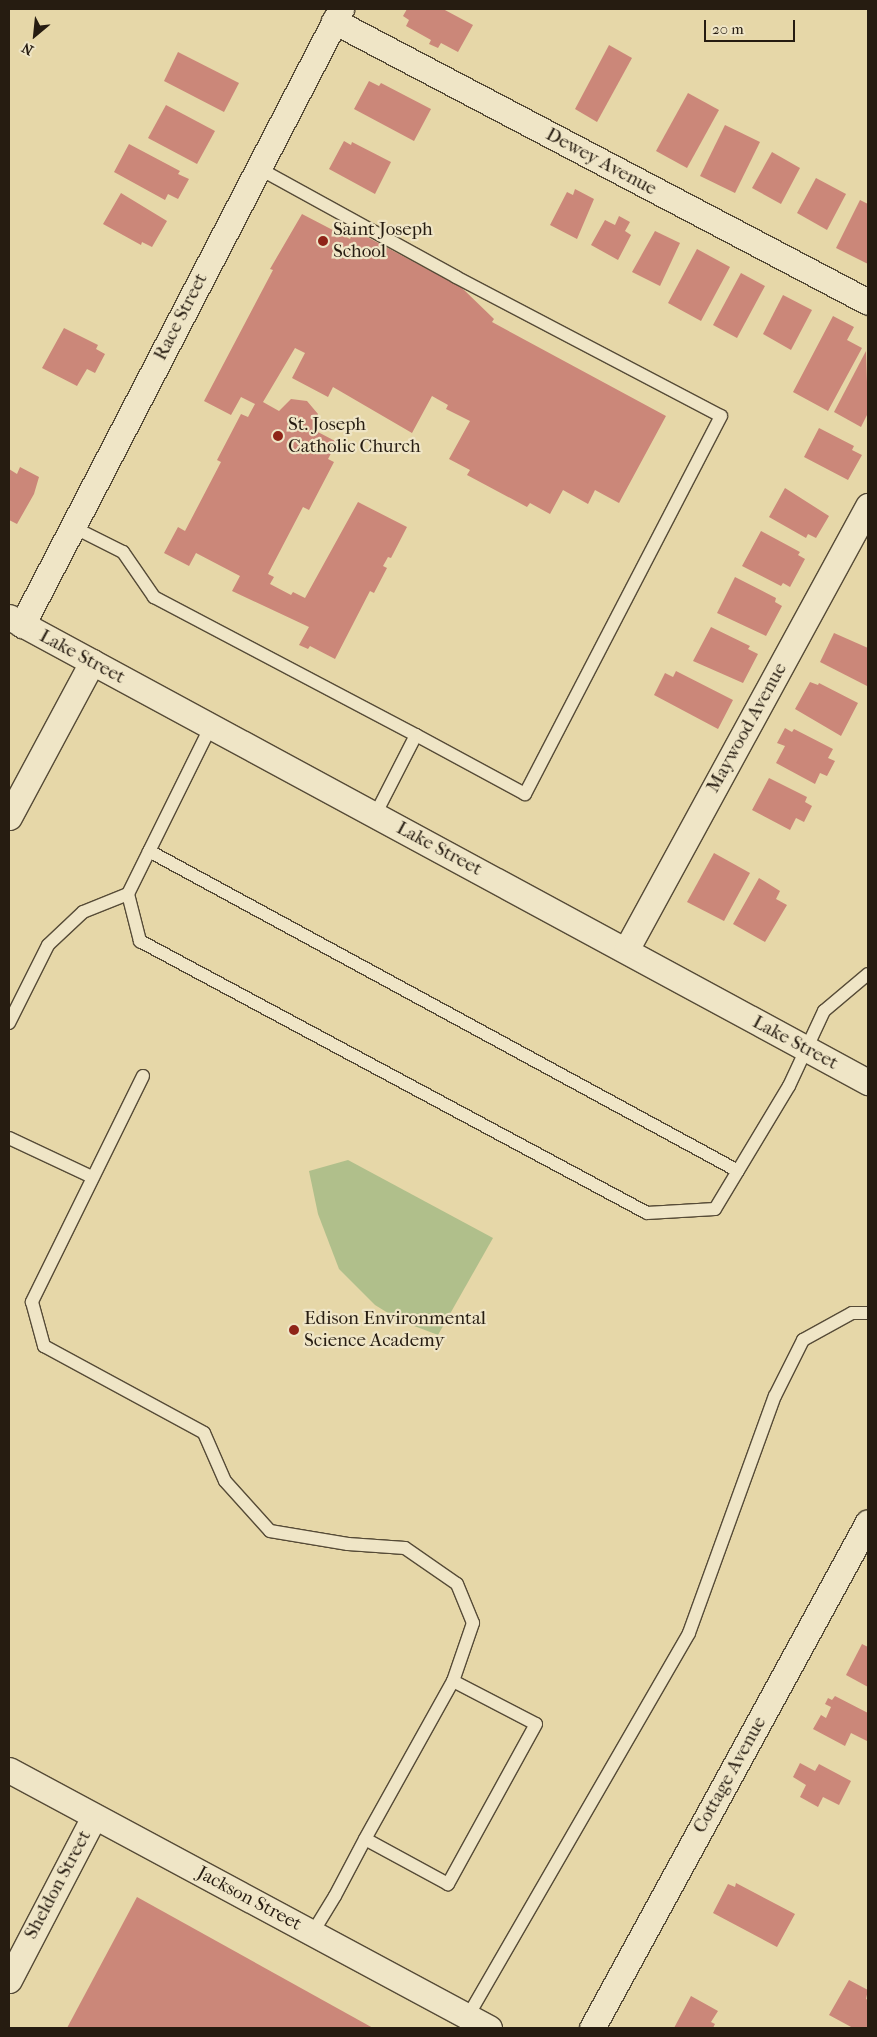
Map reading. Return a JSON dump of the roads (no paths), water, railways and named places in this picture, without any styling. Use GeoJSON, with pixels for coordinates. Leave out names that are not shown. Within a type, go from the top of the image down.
{"type":"FeatureCollection","features":[{"type":"Feature","properties":{"kind":"street","name":"Race Street"},"geometry":{"type":"LineString","coordinates":[[16,621],[73,527],[337,15]]}},
{"type":"Feature","properties":{"kind":"street","name":"Dewey Avenue"},"geometry":{"type":"LineString","coordinates":[[337,15],[868,302]]}},
{"type":"Feature","properties":{"kind":"street","name":"Maywood Avenue"},"geometry":{"type":"LineString","coordinates":[[626,950],[868,506]]}},
{"type":"Feature","properties":{"kind":"street","name":"Lake Street"},"geometry":{"type":"LineString","coordinates":[[16,621],[868,1082]]}},
{"type":"Feature","properties":{"kind":"street"},"geometry":{"type":"LineString","coordinates":[[9,818],[92,662]]}},
{"type":"Feature","properties":{"kind":"street","name":"Cottage Avenue"},"geometry":{"type":"LineString","coordinates":[[592,2028],[868,1522]]}},
{"type":"Feature","properties":{"kind":"street","name":"Jackson Street"},"geometry":{"type":"LineString","coordinates":[[9,1770],[489,2028]]}},
{"type":"Feature","properties":{"kind":"street","name":"Sheldon Street"},"geometry":{"type":"LineString","coordinates":[[9,1980],[94,1817]]}},
{"type":"Feature","properties":{"kind":"lane"},"geometry":{"type":"LineString","coordinates":[[73,527],[123,552],[154,597],[525,794],[721,416],[456,277],[258,168]]}},
{"type":"Feature","properties":{"kind":"lane"},"geometry":{"type":"LineString","coordinates":[[211,726],[128,894],[140,941],[647,1213],[715,1209],[807,1050],[824,1011],[868,974]]}},
{"type":"Feature","properties":{"kind":"lane"},"geometry":{"type":"LineString","coordinates":[[375,815],[416,736]]}},
{"type":"Feature","properties":{"kind":"lane"},"geometry":{"type":"LineString","coordinates":[[149,851],[738,1170]]}},
{"type":"Feature","properties":{"kind":"lane"},"geometry":{"type":"LineString","coordinates":[[9,1023],[48,945],[84,912],[128,894]]}},
{"type":"Feature","properties":{"kind":"lane"},"geometry":{"type":"LineString","coordinates":[[143,1076],[32,1302],[44,1346],[204,1433],[225,1481],[270,1531],[348,1544],[405,1548],[457,1584],[473,1623],[453,1681],[313,1932]]}},
{"type":"Feature","properties":{"kind":"lane"},"geometry":{"type":"LineString","coordinates":[[9,1138],[92,1177]]}},
{"type":"Feature","properties":{"kind":"lane"},"geometry":{"type":"LineString","coordinates":[[468,2016],[689,1633],[775,1396],[803,1340],[852,1313],[868,1313]]}},
{"type":"Feature","properties":{"kind":"lane"},"geometry":{"type":"LineString","coordinates":[[365,1838],[448,1884],[536,1724],[453,1681]]}},
{"type":"Feature","properties":{"kind":"place","name":"Saint Joseph School"},"geometry":{"type":"Point","coordinates":[323,241]}},
{"type":"Feature","properties":{"kind":"place","name":"St. Joseph Catholic Church"},"geometry":{"type":"Point","coordinates":[278,436]}},
{"type":"Feature","properties":{"kind":"place","name":"Edison Environmental Science Academy"},"geometry":{"type":"Point","coordinates":[294,1330]}}]}
